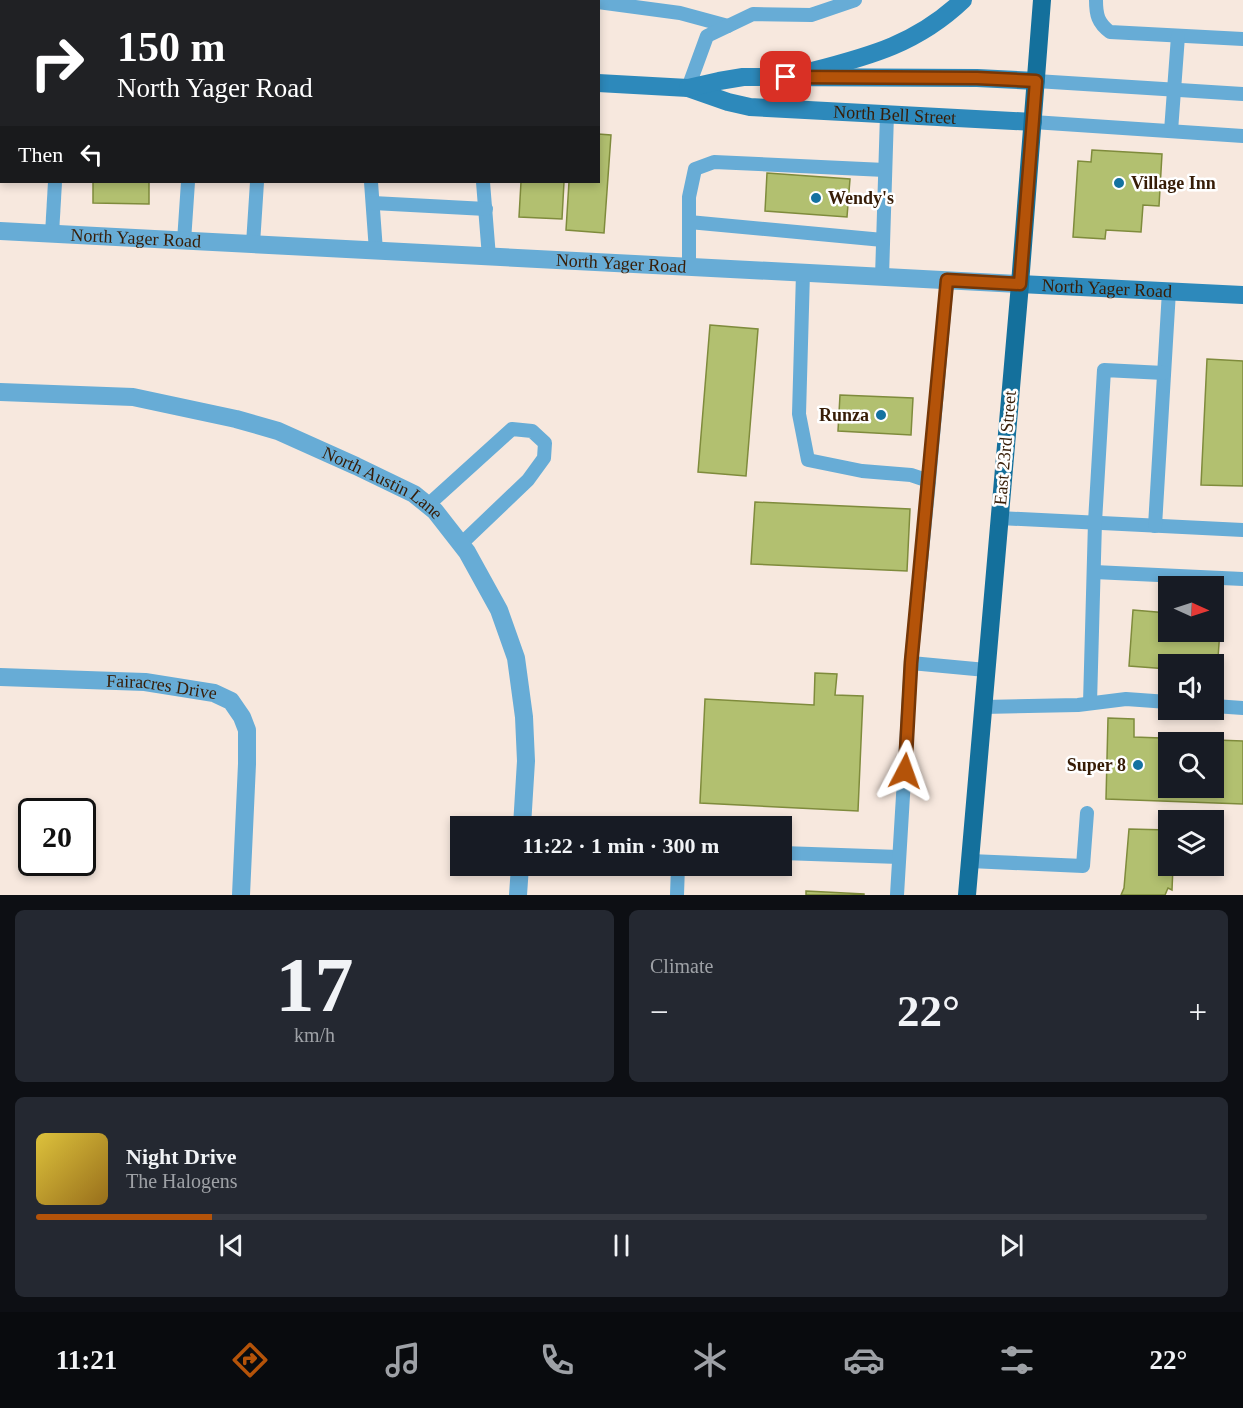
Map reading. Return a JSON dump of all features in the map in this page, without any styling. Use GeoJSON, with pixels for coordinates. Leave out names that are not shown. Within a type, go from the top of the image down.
{"type":"FeatureCollection","features":[{"type":"Feature","properties":{"kind":"main road"},"geometry":{"type":"LineString","coordinates":[[786,77],[885,51],[940,19],[963,0]]}},
{"type":"Feature","properties":{"kind":"main road","name":"East 23rd Street"},"geometry":{"type":"LineString","coordinates":[[967,895],[1042,0]]}},
{"type":"Feature","properties":{"kind":"main road","name":"North Bell Street"},"geometry":{"type":"LineString","coordinates":[[600,83],[688,88],[743,77],[977,78],[1036,81]]}},
{"type":"Feature","properties":{"kind":"main road","name":"North Bell Street"},"geometry":{"type":"LineString","coordinates":[[688,88],[750,107],[1033,122]]}},
{"type":"Feature","properties":{"kind":"main road","name":"North Yager Road"},"geometry":{"type":"LineString","coordinates":[[1020,284],[1243,295]]}},
{"type":"Feature","properties":{"kind":"street","name":"North Yager Road"},"geometry":{"type":"LineString","coordinates":[[0,231],[1020,284]]}},
{"type":"Feature","properties":{"kind":"street","name":"North Austin Lane"},"geometry":{"type":"LineString","coordinates":[[0,392],[133,397],[236,419],[278,431],[356,466],[414,494],[435,511],[468,552],[499,610],[516,658],[524,717],[526,761],[523,816]]}},
{"type":"Feature","properties":{"kind":"street","name":"Fairacres Drive"},"geometry":{"type":"LineString","coordinates":[[0,677],[145,682],[214,693],[231,701],[242,717],[247,730],[242,895]]}},
{"type":"Feature","properties":{"kind":"street"},"geometry":{"type":"LineString","coordinates":[[518,895],[519,876]]}},
{"type":"Feature","properties":{"kind":"lane"},"geometry":{"type":"LineString","coordinates":[[798,15],[799,0]]}},
{"type":"Feature","properties":{"kind":"lane"},"geometry":{"type":"LineString","coordinates":[[688,88],[707,36],[753,14],[811,15],[855,0]]}},
{"type":"Feature","properties":{"kind":"lane"},"geometry":{"type":"LineString","coordinates":[[1096,0],[1096,14],[1101,25],[1110,32],[1243,39]]}},
{"type":"Feature","properties":{"kind":"lane"},"geometry":{"type":"LineString","coordinates":[[600,1],[680,13],[728,26]]}},
{"type":"Feature","properties":{"kind":"lane"},"geometry":{"type":"LineString","coordinates":[[1172,131],[1178,36]]}},
{"type":"Feature","properties":{"kind":"lane"},"geometry":{"type":"LineString","coordinates":[[1036,81],[1243,94]]}},
{"type":"Feature","properties":{"kind":"lane"},"geometry":{"type":"LineString","coordinates":[[882,277],[887,114]]}},
{"type":"Feature","properties":{"kind":"lane"},"geometry":{"type":"LineString","coordinates":[[1033,122],[1243,136]]}},
{"type":"Feature","properties":{"kind":"lane"},"geometry":{"type":"LineString","coordinates":[[689,267],[689,197],[695,169],[714,162],[885,170]]}},
{"type":"Feature","properties":{"kind":"lane"},"geometry":{"type":"LineString","coordinates":[[52,234],[55,183]]}},
{"type":"Feature","properties":{"kind":"lane"},"geometry":{"type":"LineString","coordinates":[[184,241],[188,183]]}},
{"type":"Feature","properties":{"kind":"lane"},"geometry":{"type":"LineString","coordinates":[[253,244],[257,183]]}},
{"type":"Feature","properties":{"kind":"lane"},"geometry":{"type":"LineString","coordinates":[[371,183],[376,251]]}},
{"type":"Feature","properties":{"kind":"lane"},"geometry":{"type":"LineString","coordinates":[[483,183],[489,257]]}},
{"type":"Feature","properties":{"kind":"lane"},"geometry":{"type":"LineString","coordinates":[[373,203],[486,209]]}},
{"type":"Feature","properties":{"kind":"lane"},"geometry":{"type":"LineString","coordinates":[[689,222],[883,240]]}},
{"type":"Feature","properties":{"kind":"lane"},"geometry":{"type":"LineString","coordinates":[[803,273],[799,414],[808,460],[862,471],[911,475],[929,481]]}},
{"type":"Feature","properties":{"kind":"lane"},"geometry":{"type":"LineString","coordinates":[[897,895],[911,663],[947,280]]}},
{"type":"Feature","properties":{"kind":"lane"},"geometry":{"type":"LineString","coordinates":[[1155,526],[1169,291]]}},
{"type":"Feature","properties":{"kind":"lane"},"geometry":{"type":"LineString","coordinates":[[1090,704],[1095,522],[1104,370],[1164,373]]}},
{"type":"Feature","properties":{"kind":"lane"},"geometry":{"type":"LineString","coordinates":[[428,506],[512,429],[532,431],[545,443],[544,458],[528,480],[461,544]]}},
{"type":"Feature","properties":{"kind":"lane"},"geometry":{"type":"LineString","coordinates":[[999,518],[1243,530]]}},
{"type":"Feature","properties":{"kind":"lane"},"geometry":{"type":"LineString","coordinates":[[1094,572],[1243,579]]}},
{"type":"Feature","properties":{"kind":"lane"},"geometry":{"type":"LineString","coordinates":[[911,663],[986,670]]}},
{"type":"Feature","properties":{"kind":"lane"},"geometry":{"type":"LineString","coordinates":[[983,706],[1090,704],[1126,699],[1158,701]]}},
{"type":"Feature","properties":{"kind":"lane"},"geometry":{"type":"LineString","coordinates":[[1224,707],[1243,708]]}},
{"type":"Feature","properties":{"kind":"lane"},"geometry":{"type":"LineString","coordinates":[[970,861],[1083,866],[1087,813]]}},
{"type":"Feature","properties":{"kind":"lane"},"geometry":{"type":"LineString","coordinates":[[792,853],[899,857]]}},
{"type":"Feature","properties":{"kind":"lane"},"geometry":{"type":"LineString","coordinates":[[677,895],[678,876]]}},
{"type":"Feature","properties":{"kind":"building"},"geometry":{"type":"Polygon","coordinates":[[[600,134],[611,135],[604,233],[566,230],[569,183],[600,183],[600,134]]]}},
{"type":"Feature","properties":{"kind":"building","name":"Village Inn"},"geometry":{"type":"Polygon","coordinates":[[[1092,150],[1162,154],[1159,206],[1143,205],[1141,232],[1106,230],[1105,239],[1073,237],[1078,161],[1091,162],[1092,150]]]}},
{"type":"Feature","properties":{"kind":"building"},"geometry":{"type":"Polygon","coordinates":[[[767,173],[850,179],[847,217],[765,211],[767,173]]]}},
{"type":"Feature","properties":{"kind":"building"},"geometry":{"type":"Polygon","coordinates":[[[93,183],[149,183],[149,204],[93,203],[93,183]]]}},
{"type":"Feature","properties":{"kind":"building"},"geometry":{"type":"Polygon","coordinates":[[[521,183],[564,183],[562,219],[519,217],[521,183]]]}},
{"type":"Feature","properties":{"kind":"building"},"geometry":{"type":"Polygon","coordinates":[[[710,325],[758,329],[746,476],[698,472],[710,325]]]}},
{"type":"Feature","properties":{"kind":"building"},"geometry":{"type":"Polygon","coordinates":[[[1207,359],[1243,361],[1243,486],[1201,485],[1207,359]]]}},
{"type":"Feature","properties":{"kind":"building"},"geometry":{"type":"Polygon","coordinates":[[[840,395],[913,398],[911,435],[838,431],[840,395]]]}},
{"type":"Feature","properties":{"kind":"building"},"geometry":{"type":"Polygon","coordinates":[[[755,502],[910,509],[907,571],[751,564],[755,502]]]}},
{"type":"Feature","properties":{"kind":"building"},"geometry":{"type":"Polygon","coordinates":[[[1133,610],[1158,612],[1158,642],[1219,642],[1218,654],[1158,654],[1158,668],[1129,666],[1133,610]]]}},
{"type":"Feature","properties":{"kind":"building"},"geometry":{"type":"Polygon","coordinates":[[[815,673],[837,674],[835,695],[863,696],[858,811],[700,803],[705,699],[814,705],[815,673]]]}},
{"type":"Feature","properties":{"kind":"building","name":"Super 8"},"geometry":{"type":"Polygon","coordinates":[[[1108,718],[1134,719],[1134,737],[1158,738],[1158,798],[1224,798],[1224,740],[1243,741],[1243,804],[1106,799],[1108,718]]]}},
{"type":"Feature","properties":{"kind":"building"},"geometry":{"type":"Polygon","coordinates":[[[1129,829],[1158,830],[1158,876],[1173,876],[1172,890],[1168,888],[1165,895],[1121,895],[1124,888],[1129,829]]]}},
{"type":"Feature","properties":{"kind":"building"},"geometry":{"type":"Polygon","coordinates":[[[806,891],[864,894],[864,895],[806,895],[806,891]]]}},
{"type":"Feature","properties":{"kind":"place","name":"Village Inn"},"geometry":{"type":"Point","coordinates":[1119,183]}},
{"type":"Feature","properties":{"kind":"place","name":"Wendy's"},"geometry":{"type":"Point","coordinates":[816,198]}},
{"type":"Feature","properties":{"kind":"place","name":"Runza"},"geometry":{"type":"Point","coordinates":[881,415]}},
{"type":"Feature","properties":{"kind":"place","name":"Super 8"},"geometry":{"type":"Point","coordinates":[1138,765]}},
{"type":"Feature","properties":{"kind":"route"},"geometry":{"type":"LineString","coordinates":[[786,77],[977,78],[1036,81],[1020,284],[947,280],[911,663],[905,771]]}}]}
